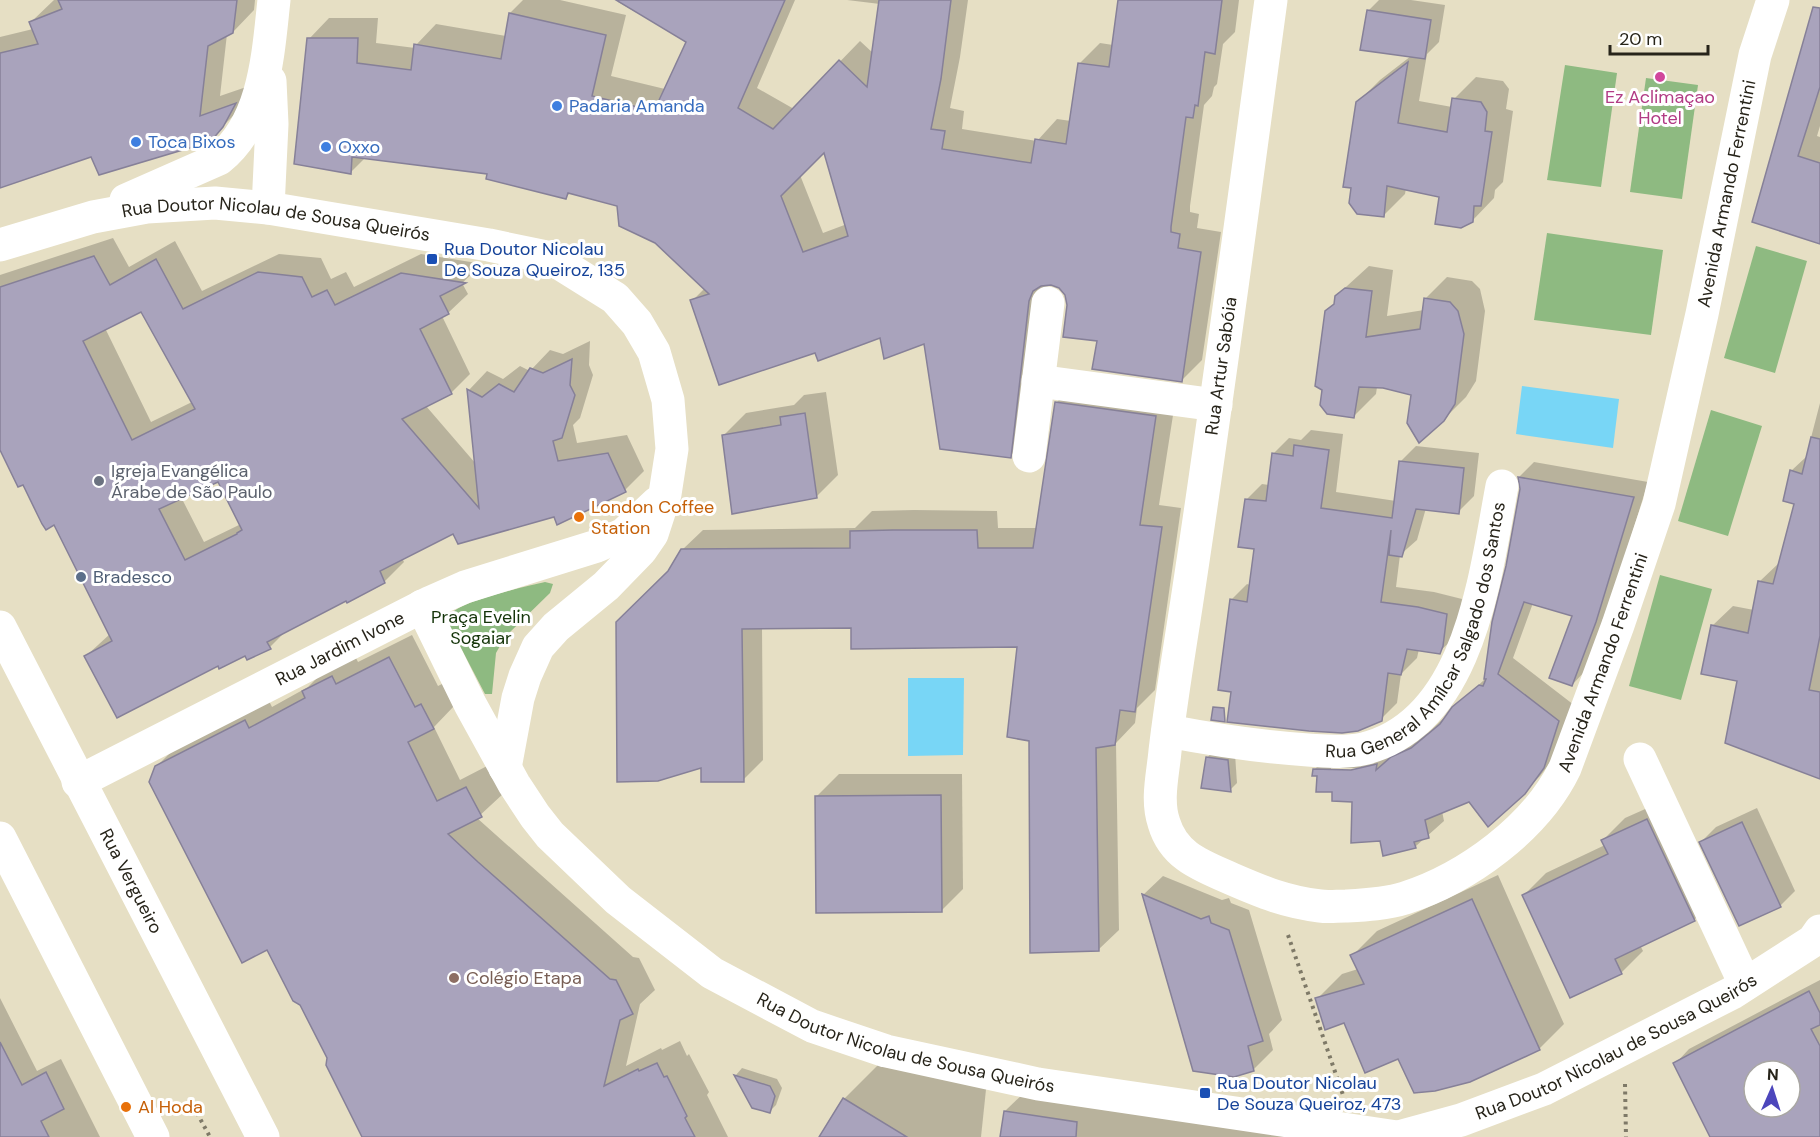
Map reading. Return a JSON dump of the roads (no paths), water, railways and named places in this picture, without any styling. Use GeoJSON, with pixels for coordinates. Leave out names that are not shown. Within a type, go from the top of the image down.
{"type":"FeatureCollection","features":[{"type":"Feature","properties":{"kind":"street"},"geometry":{"type":"LineString","coordinates":[[93,217],[140,193],[219,159],[230,150],[245,128],[258,99],[267,64],[274,0]]}},
{"type":"Feature","properties":{"kind":"street","name":"Rua Artur Sabóia"},"geometry":{"type":"LineString","coordinates":[[1168,731],[1216,405],[1271,0]]}},
{"type":"Feature","properties":{"kind":"street","name":"Avenida Armando Ferrentini"},"geometry":{"type":"LineString","coordinates":[[1168,731],[1160,796],[1163,821],[1170,838],[1189,860],[1275,898],[1323,907],[1370,904],[1404,898],[1464,870],[1492,852],[1518,831],[1539,809],[1556,786],[1565,768],[1618,626],[1659,504],[1702,314],[1755,55],[1773,0]]}},
{"type":"Feature","properties":{"kind":"street"},"geometry":{"type":"LineString","coordinates":[[267,64],[272,97],[268,207]]}},
{"type":"Feature","properties":{"kind":"street","name":"Rua Doutor Nicolau de Sousa Queirós"},"geometry":{"type":"LineString","coordinates":[[0,245],[93,217],[147,207],[215,203],[268,207],[551,258],[615,298],[637,323],[654,352],[668,400],[672,449],[665,494],[652,534],[641,550],[606,586],[556,627],[538,647],[518,698],[505,768]]}},
{"type":"Feature","properties":{"kind":"street"},"geometry":{"type":"LineString","coordinates":[[1029,456],[1048,303]]}},
{"type":"Feature","properties":{"kind":"street"},"geometry":{"type":"LineString","coordinates":[[1038,381],[1216,405]]}},
{"type":"Feature","properties":{"kind":"street","name":"Rua General Amílcar Salgado dos Santos"},"geometry":{"type":"LineString","coordinates":[[1168,731],[1276,748],[1336,752],[1363,749],[1383,742],[1409,728],[1431,707],[1466,645],[1489,561],[1502,486]]}},
{"type":"Feature","properties":{"kind":"street","name":"Rua Jardim Ivone"},"geometry":{"type":"LineString","coordinates":[[78,782],[422,606],[465,587],[597,546],[624,534],[641,520],[665,494]]}},
{"type":"Feature","properties":{"kind":"street","name":"Rua Doutor Nicolau de Sousa Queirós"},"geometry":{"type":"LineString","coordinates":[[422,606],[470,704],[505,768],[550,836],[618,900],[712,973],[812,1026],[886,1051],[1038,1084],[1398,1137],[1461,1120],[1544,1089],[1745,984],[1813,941],[1820,931]]}},
{"type":"Feature","properties":{"kind":"street","name":"Rua Vergueiro"},"geometry":{"type":"LineString","coordinates":[[0,627],[263,1137]]}},
{"type":"Feature","properties":{"kind":"street"},"geometry":{"type":"LineString","coordinates":[[1640,759],[1745,984]]}},
{"type":"Feature","properties":{"kind":"street"},"geometry":{"type":"LineString","coordinates":[[0,838],[153,1137]]}},
{"type":"Feature","properties":{"kind":"water"},"geometry":{"type":"Polygon","coordinates":[[[1522,386],[1619,399],[1613,448],[1516,434],[1522,386]]]}},
{"type":"Feature","properties":{"kind":"water"},"geometry":{"type":"Polygon","coordinates":[[[908,678],[964,678],[963,755],[908,756],[908,678]]]}},
{"type":"Feature","properties":{"kind":"place","name":"Ez Aclimaçao Hotel"},"geometry":{"type":"Point","coordinates":[1660,77]}},
{"type":"Feature","properties":{"kind":"place","name":"Padaria Amanda"},"geometry":{"type":"Point","coordinates":[557,106]}},
{"type":"Feature","properties":{"kind":"place","name":"Toca Bixos"},"geometry":{"type":"Point","coordinates":[136,142]}},
{"type":"Feature","properties":{"kind":"place","name":"Oxxo"},"geometry":{"type":"Point","coordinates":[326,147]}},
{"type":"Feature","properties":{"kind":"place","name":"Rua Doutor Nicolau De Souza Queiroz, 135"},"geometry":{"type":"Point","coordinates":[432,259]}},
{"type":"Feature","properties":{"kind":"place","name":"Igreja Evangélica Árabe de São Paulo"},"geometry":{"type":"Point","coordinates":[99,481]}},
{"type":"Feature","properties":{"kind":"place","name":"London Coffee Station"},"geometry":{"type":"Point","coordinates":[579,517]}},
{"type":"Feature","properties":{"kind":"place","name":"Bradesco"},"geometry":{"type":"Point","coordinates":[81,577]}},
{"type":"Feature","properties":{"kind":"place","name":"Colégio Etapa"},"geometry":{"type":"Point","coordinates":[454,978]}},
{"type":"Feature","properties":{"kind":"place","name":"Rua Doutor Nicolau De Souza Queiroz, 473"},"geometry":{"type":"Point","coordinates":[1205,1093]}},
{"type":"Feature","properties":{"kind":"place","name":"Al Hoda"},"geometry":{"type":"Point","coordinates":[126,1107]}},
{"type":"Feature","properties":{"kind":"park label","name":"Praça Evelin Sogaiar"},"geometry":{"type":"Point","coordinates":[481,627]}}]}
